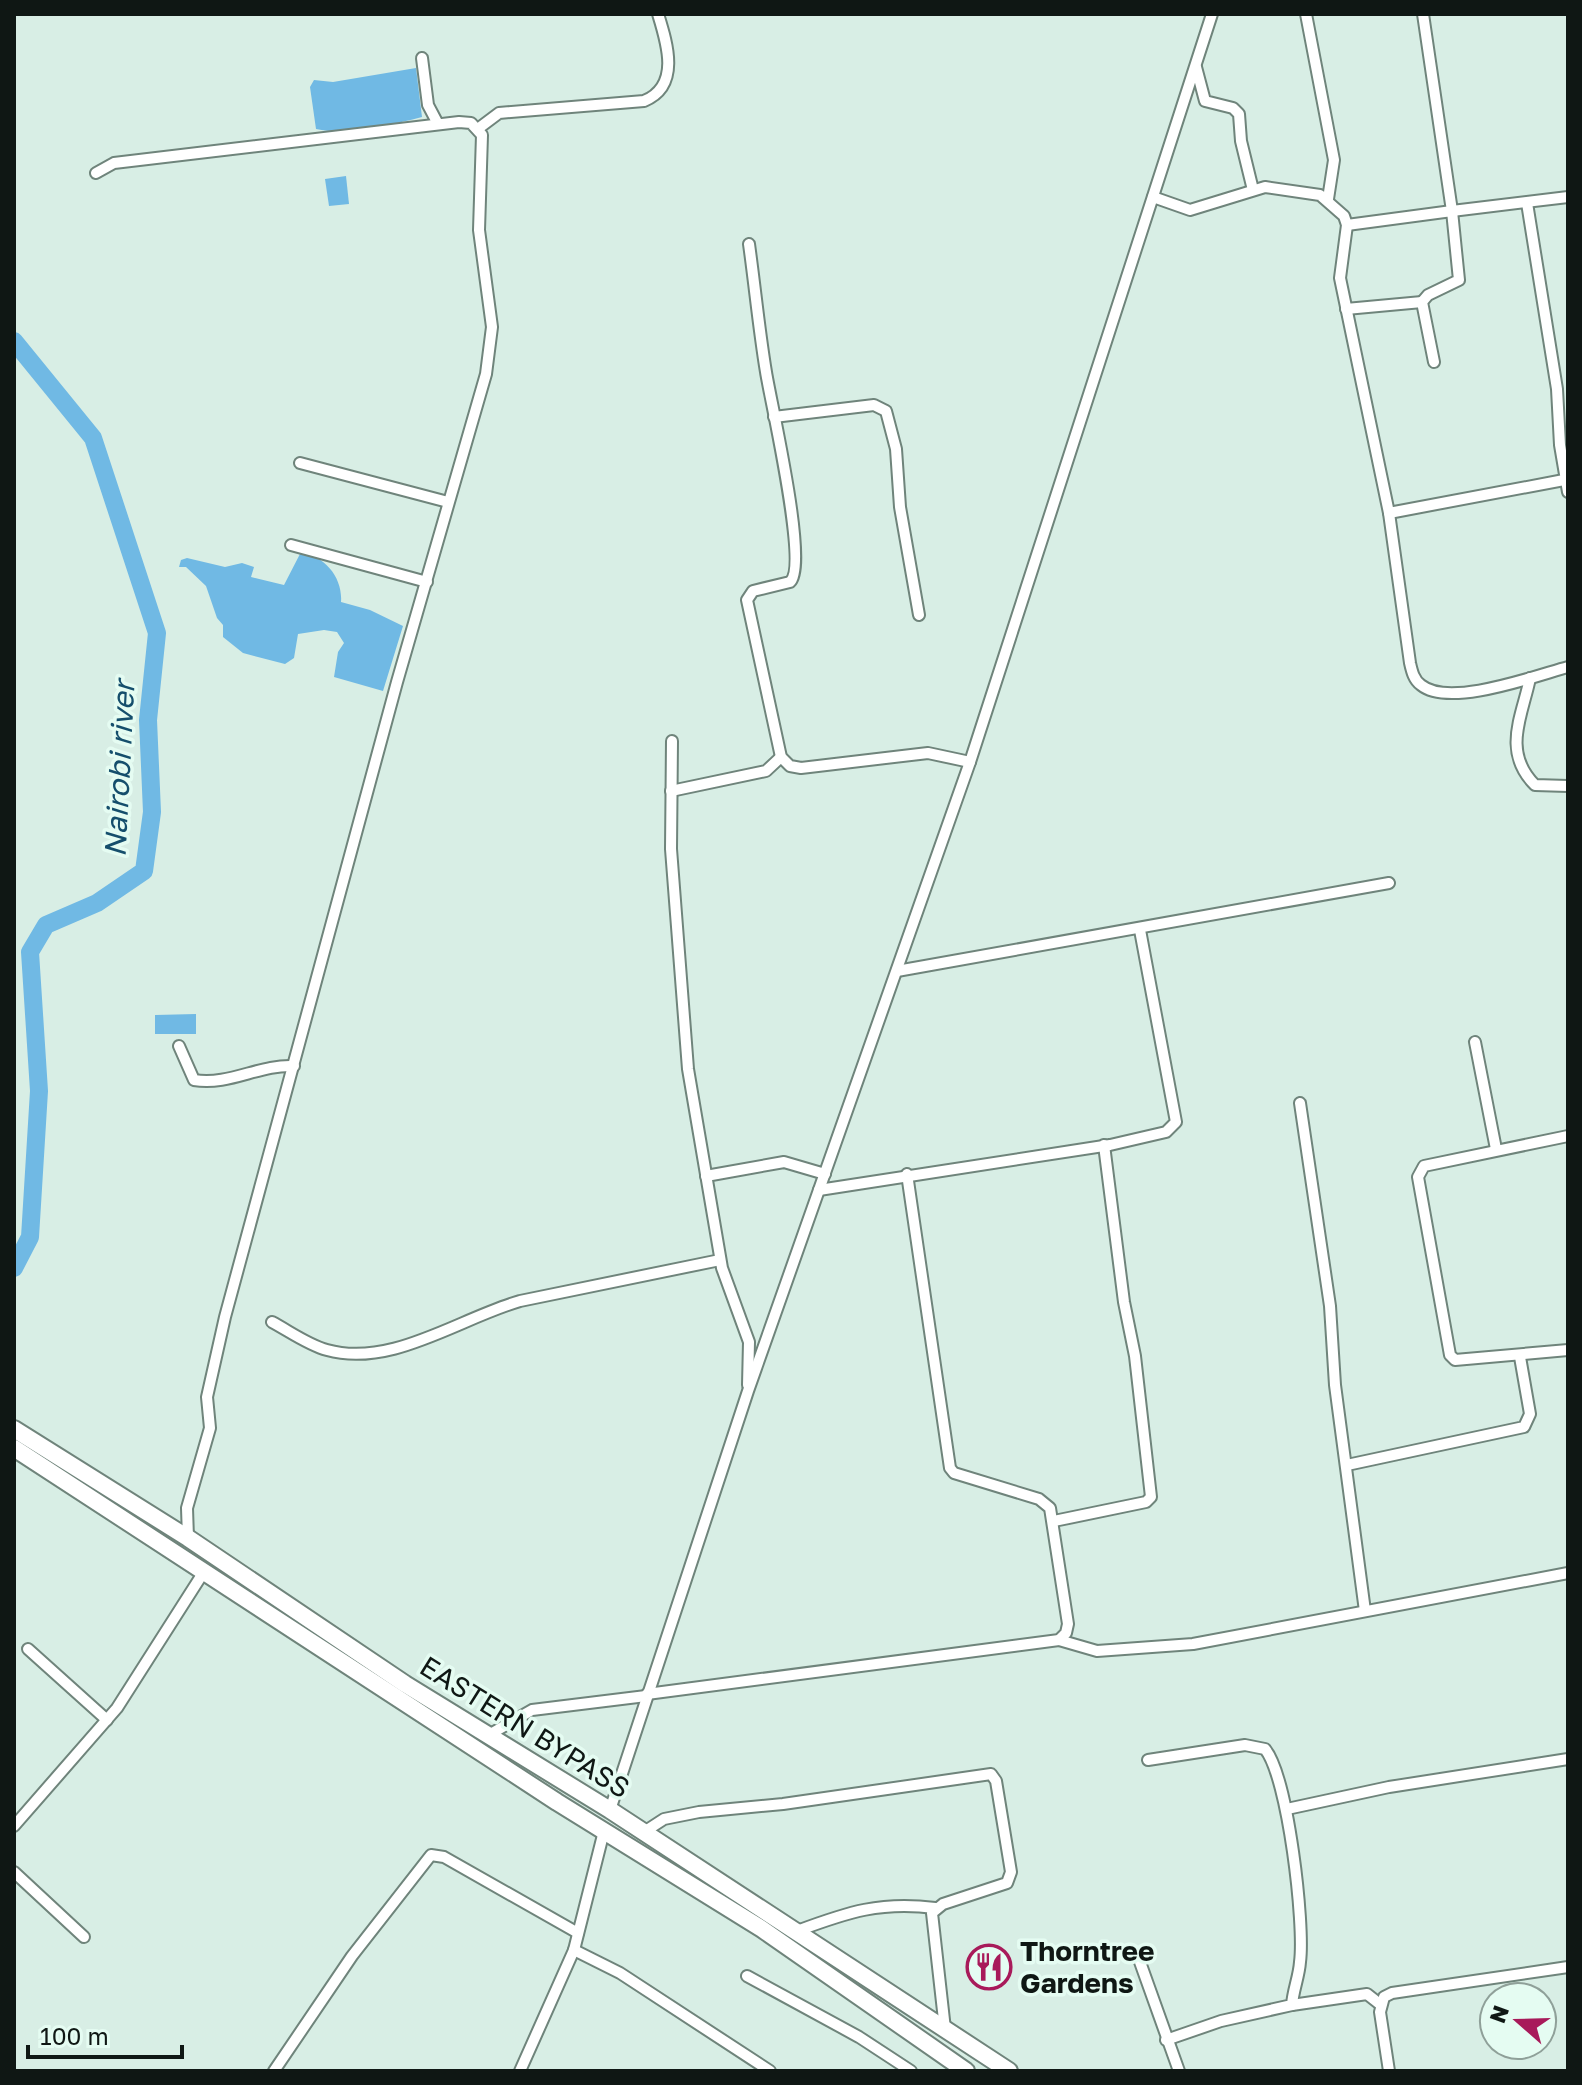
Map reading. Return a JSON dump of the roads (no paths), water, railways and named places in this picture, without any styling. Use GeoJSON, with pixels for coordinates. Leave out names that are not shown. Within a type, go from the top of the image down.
{"type":"FeatureCollection","features":[{"type":"Feature","properties":{"kind":"main road","name":"EASTERN BYPASS"},"geometry":{"type":"LineString","coordinates":[[14,1429],[188,1538],[487,1736],[610,1810],[1009,2071]]}},
{"type":"Feature","properties":{"kind":"main road","name":"EASTERN BYPASS"},"geometry":{"type":"LineString","coordinates":[[14,1448],[604,1831],[762,1929],[966,2071]]}},
{"type":"Feature","properties":{"kind":"street"},"geometry":{"type":"LineString","coordinates":[[479,128],[499,113],[644,101],[654,97],[668,75],[669,60],[658,14]]}},
{"type":"Feature","properties":{"kind":"street"},"geometry":{"type":"LineString","coordinates":[[610,1810],[748,1391],[970,762],[1212,14]]}},
{"type":"Feature","properties":{"kind":"street"},"geometry":{"type":"LineString","coordinates":[[1306,14],[1334,160],[1328,199]]}},
{"type":"Feature","properties":{"kind":"street"},"geometry":{"type":"LineString","coordinates":[[1346,309],[1422,302],[1428,295],[1459,280],[1423,14]]}},
{"type":"Feature","properties":{"kind":"street"},"geometry":{"type":"LineString","coordinates":[[422,58],[428,105],[438,124]]}},
{"type":"Feature","properties":{"kind":"street"},"geometry":{"type":"LineString","coordinates":[[1196,67],[1205,101],[1233,108],[1239,114],[1241,141],[1253,190]]}},
{"type":"Feature","properties":{"kind":"street"},"geometry":{"type":"LineString","coordinates":[[96,173],[114,163],[438,124],[471,123],[479,128]]}},
{"type":"Feature","properties":{"kind":"street"},"geometry":{"type":"LineString","coordinates":[[188,1538],[187,1508],[210,1428],[207,1397],[211,1374],[491,353],[492,327],[479,230],[483,161],[479,128]]}},
{"type":"Feature","properties":{"kind":"street"},"geometry":{"type":"LineString","coordinates":[[1153,197],[1190,210],[1223,203],[1265,187],[1328,199],[1344,216],[1347,225],[1340,278],[1389,513],[1414,679],[1429,690],[1441,693],[1474,690],[1568,667]]}},
{"type":"Feature","properties":{"kind":"street"},"geometry":{"type":"LineString","coordinates":[[1347,225],[1568,197]]}},
{"type":"Feature","properties":{"kind":"street"},"geometry":{"type":"LineString","coordinates":[[1527,203],[1557,389],[1564,480],[1568,492]]}},
{"type":"Feature","properties":{"kind":"street"},"geometry":{"type":"LineString","coordinates":[[749,244],[774,417],[792,512],[796,570],[790,582],[753,591],[747,600],[781,757],[790,766],[801,768],[928,753],[970,762]]}},
{"type":"Feature","properties":{"kind":"street"},"geometry":{"type":"LineString","coordinates":[[1422,302],[1434,362]]}},
{"type":"Feature","properties":{"kind":"street"},"geometry":{"type":"LineString","coordinates":[[774,417],[874,405],[886,411],[896,449],[900,507],[919,615]]}},
{"type":"Feature","properties":{"kind":"street"},"geometry":{"type":"LineString","coordinates":[[300,463],[448,502]]}},
{"type":"Feature","properties":{"kind":"street"},"geometry":{"type":"LineString","coordinates":[[1389,513],[1564,480]]}},
{"type":"Feature","properties":{"kind":"street"},"geometry":{"type":"LineString","coordinates":[[291,545],[427,582]]}},
{"type":"Feature","properties":{"kind":"street"},"geometry":{"type":"LineString","coordinates":[[1530,678],[1517,718],[1520,757],[1535,785],[1568,786]]}},
{"type":"Feature","properties":{"kind":"street"},"geometry":{"type":"LineString","coordinates":[[672,741],[677,951],[688,1069],[720,1260],[726,1285],[749,1342],[748,1391]]}},
{"type":"Feature","properties":{"kind":"street"},"geometry":{"type":"LineString","coordinates":[[671,791],[766,771],[781,757]]}},
{"type":"Feature","properties":{"kind":"street"},"geometry":{"type":"LineString","coordinates":[[897,971],[1140,930],[1389,883]]}},
{"type":"Feature","properties":{"kind":"street"},"geometry":{"type":"LineString","coordinates":[[819,1190],[1104,1145],[1166,1132],[1176,1122],[1140,930]]}},
{"type":"Feature","properties":{"kind":"street"},"geometry":{"type":"LineString","coordinates":[[1475,1042],[1496,1149]]}},
{"type":"Feature","properties":{"kind":"street"},"geometry":{"type":"LineString","coordinates":[[179,1046],[191,1075],[201,1081],[245,1076],[273,1065],[294,1066]]}},
{"type":"Feature","properties":{"kind":"street"},"geometry":{"type":"LineString","coordinates":[[1300,1103],[1330,1306],[1335,1385],[1365,1611]]}},
{"type":"Feature","properties":{"kind":"street"},"geometry":{"type":"LineString","coordinates":[[1568,1136],[1424,1166],[1418,1177],[1450,1355],[1461,1362],[1568,1350]]}},
{"type":"Feature","properties":{"kind":"street"},"geometry":{"type":"LineString","coordinates":[[1054,1521],[1146,1502],[1151,1497],[1135,1356],[1124,1302],[1104,1145]]}},
{"type":"Feature","properties":{"kind":"street"},"geometry":{"type":"LineString","coordinates":[[706,1176],[784,1162],[825,1174]]}},
{"type":"Feature","properties":{"kind":"street"},"geometry":{"type":"LineString","coordinates":[[907,1174],[950,1468],[954,1473],[1039,1499],[1050,1508],[1068,1624],[1066,1633],[1059,1640]]}},
{"type":"Feature","properties":{"kind":"street"},"geometry":{"type":"LineString","coordinates":[[272,1322],[325,1350],[351,1354],[399,1350],[488,1311],[520,1301],[720,1260]]}},
{"type":"Feature","properties":{"kind":"street"},"geometry":{"type":"LineString","coordinates":[[1347,1465],[1524,1427],[1530,1414],[1520,1357]]}},
{"type":"Feature","properties":{"kind":"street"},"geometry":{"type":"LineString","coordinates":[[14,1826],[107,1720],[205,1570]]}},
{"type":"Feature","properties":{"kind":"street"},"geometry":{"type":"LineString","coordinates":[[487,1736],[532,1710],[1059,1640],[1097,1651],[1148,1649],[1568,1573]]}},
{"type":"Feature","properties":{"kind":"street"},"geometry":{"type":"LineString","coordinates":[[28,1649],[107,1720]]}},
{"type":"Feature","properties":{"kind":"street"},"geometry":{"type":"LineString","coordinates":[[1148,1760],[1256,1745],[1271,1757],[1287,1809],[1301,1961],[1292,2005]]}},
{"type":"Feature","properties":{"kind":"street"},"geometry":{"type":"LineString","coordinates":[[1287,1809],[1389,1787],[1568,1759]]}},
{"type":"Feature","properties":{"kind":"street"},"geometry":{"type":"LineString","coordinates":[[644,1832],[664,1819],[699,1812],[783,1804],[991,1774],[996,1781],[1010,1878],[1007,1883],[935,1908],[903,1904],[855,1909],[797,1931]]}},
{"type":"Feature","properties":{"kind":"street"},"geometry":{"type":"LineString","coordinates":[[520,2071],[574,1950],[604,1831]]}},
{"type":"Feature","properties":{"kind":"street"},"geometry":{"type":"LineString","coordinates":[[274,2071],[352,1956],[431,1855],[444,1857],[578,1933]]}},
{"type":"Feature","properties":{"kind":"street"},"geometry":{"type":"LineString","coordinates":[[14,1872],[84,1937]]}},
{"type":"Feature","properties":{"kind":"street"},"geometry":{"type":"LineString","coordinates":[[935,1908],[931,1921],[945,2029]]}},
{"type":"Feature","properties":{"kind":"street"},"geometry":{"type":"LineString","coordinates":[[574,1950],[632,1980],[770,2071]]}},
{"type":"Feature","properties":{"kind":"street"},"geometry":{"type":"LineString","coordinates":[[1140,1962],[1179,2071]]}},
{"type":"Feature","properties":{"kind":"street"},"geometry":{"type":"LineString","coordinates":[[1381,2005],[1392,1993],[1568,1967]]}},
{"type":"Feature","properties":{"kind":"street"},"geometry":{"type":"LineString","coordinates":[[747,1976],[911,2071]]}},
{"type":"Feature","properties":{"kind":"street"},"geometry":{"type":"LineString","coordinates":[[1166,2040],[1221,2021],[1292,2005],[1367,1994],[1381,2005],[1389,2071]]}},
{"type":"Feature","properties":{"kind":"water"},"geometry":{"type":"Polygon","coordinates":[[[416,68],[422,117],[356,130],[316,129],[310,87],[314,80],[333,82],[416,68]]]}},
{"type":"Feature","properties":{"kind":"water"},"geometry":{"type":"Polygon","coordinates":[[[346,176],[349,204],[329,206],[325,179],[346,176]]]}},
{"type":"Feature","properties":{"kind":"water"},"geometry":{"type":"Polygon","coordinates":[[[301,552],[318,558],[331,570],[339,585],[341,602],[370,610],[403,626],[383,691],[334,677],[338,652],[344,643],[337,632],[324,630],[298,634],[294,658],[285,664],[243,653],[223,637],[223,625],[217,618],[206,586],[186,567],[179,567],[181,560],[187,558],[225,567],[242,563],[254,567],[251,577],[284,585],[301,552]]]}},
{"type":"Feature","properties":{"kind":"water"},"geometry":{"type":"Polygon","coordinates":[[[196,1014],[196,1034],[155,1034],[155,1015],[196,1014]]]}},
{"type":"Feature","properties":{"kind":"waterway","name":"Nairobi river"},"geometry":{"type":"LineString","coordinates":[[14,341],[93,438],[157,633],[148,720],[152,812],[144,871],[97,903],[46,925],[30,952],[39,1091],[30,1237],[14,1268]]}},
{"type":"Feature","properties":{"kind":"place","name":"Thorntree Gardens"},"geometry":{"type":"Point","coordinates":[989,1967]}}]}
